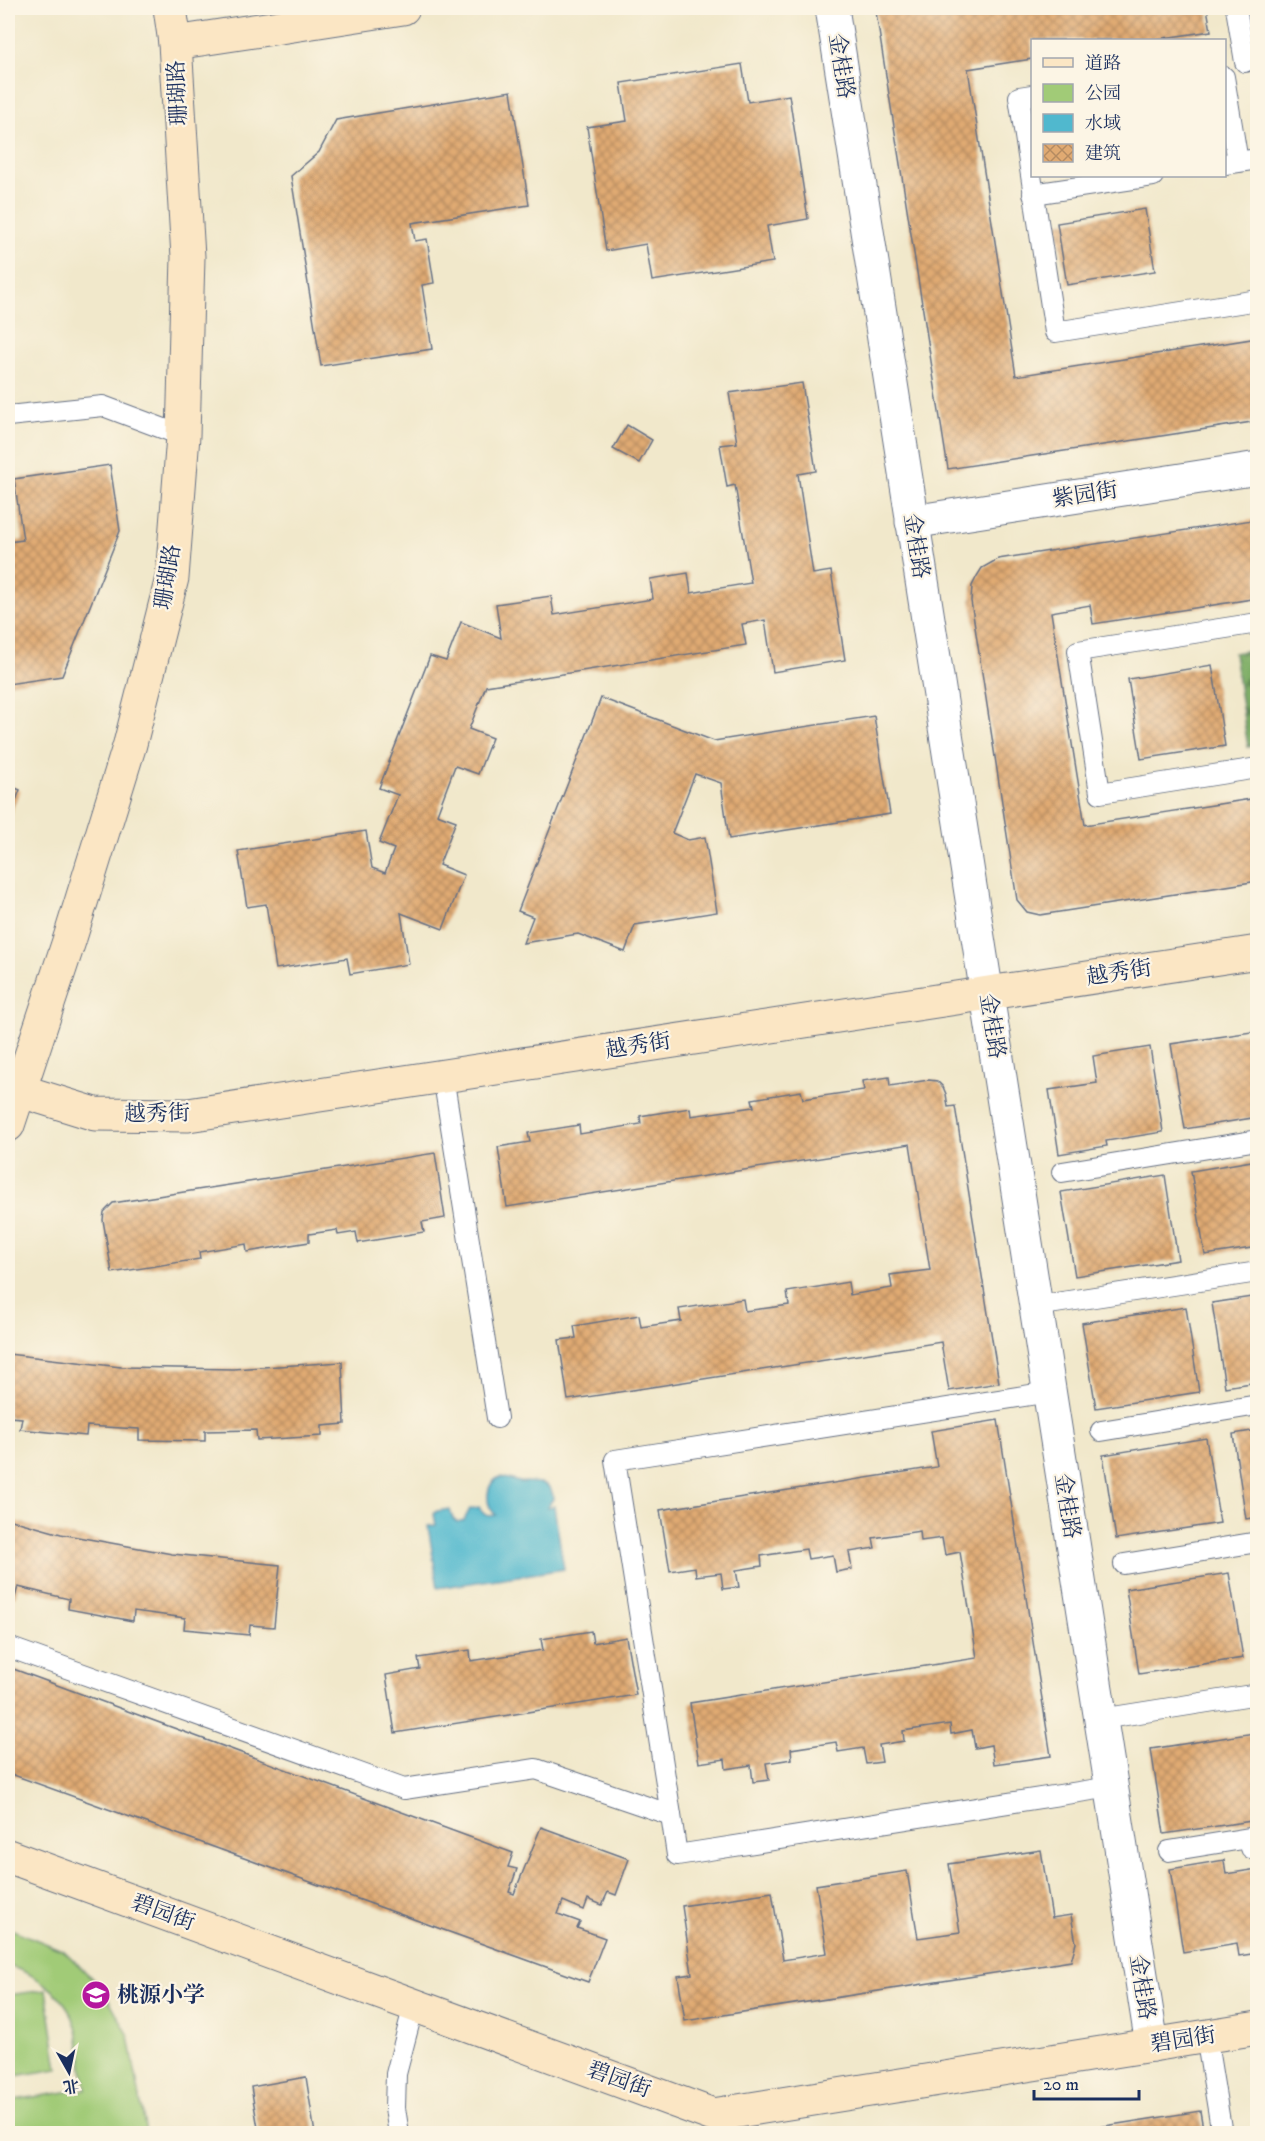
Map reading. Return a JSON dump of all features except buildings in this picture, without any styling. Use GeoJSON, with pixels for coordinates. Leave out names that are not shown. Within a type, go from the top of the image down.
{"type":"FeatureCollection","features":[{"type":"Feature","properties":{"kind":"street","name":"珊瑚路"},"geometry":{"type":"LineString","coordinates":[[8,1125],[21,1091],[130,744],[172,578],[183,436],[188,257],[175,43],[170,8]]}},
{"type":"Feature","properties":{"kind":"street"},"geometry":{"type":"LineString","coordinates":[[175,43],[403,8]]}},
{"type":"Feature","properties":{"kind":"street","name":"金桂路"},"geometry":{"type":"LineString","coordinates":[[832,8],[1152,2045]]}},
{"type":"Feature","properties":{"kind":"street","name":"紫园街"},"geometry":{"type":"LineString","coordinates":[[912,522],[1257,468]]}},
{"type":"Feature","properties":{"kind":"street","name":"越秀街"},"geometry":{"type":"LineString","coordinates":[[21,1091],[95,1114],[188,1115],[1257,951]]}},
{"type":"Feature","properties":{"kind":"street","name":"碧园街"},"geometry":{"type":"LineString","coordinates":[[8,1856],[414,2005],[714,2124],[1257,2028]]}},
{"type":"Feature","properties":{"kind":"lane"},"geometry":{"type":"LineString","coordinates":[[1226,65],[1251,61],[1236,8]]}},
{"type":"Feature","properties":{"kind":"lane"},"geometry":{"type":"LineString","coordinates":[[1226,88],[1240,162]]}},
{"type":"Feature","properties":{"kind":"lane"},"geometry":{"type":"LineString","coordinates":[[1031,95],[1019,97],[1055,332],[1257,300]]}},
{"type":"Feature","properties":{"kind":"lane"},"geometry":{"type":"LineString","coordinates":[[1033,194],[1146,177]]}},
{"type":"Feature","properties":{"kind":"lane"},"geometry":{"type":"LineString","coordinates":[[8,417],[104,406],[183,436]]}},
{"type":"Feature","properties":{"kind":"lane"},"geometry":{"type":"LineString","coordinates":[[1257,623],[1078,651],[1101,793],[1257,768]]}},
{"type":"Feature","properties":{"kind":"lane"},"geometry":{"type":"LineString","coordinates":[[443,1076],[497,1418]]}},
{"type":"Feature","properties":{"kind":"lane"},"geometry":{"type":"LineString","coordinates":[[1062,1172],[1257,1140]]}},
{"type":"Feature","properties":{"kind":"lane"},"geometry":{"type":"LineString","coordinates":[[1036,1306],[1257,1272]]}},
{"type":"Feature","properties":{"kind":"lane"},"geometry":{"type":"LineString","coordinates":[[1049,1392],[615,1460],[677,1855],[1111,1787]]}},
{"type":"Feature","properties":{"kind":"lane"},"geometry":{"type":"LineString","coordinates":[[1101,1431],[1257,1405]]}},
{"type":"Feature","properties":{"kind":"lane"},"geometry":{"type":"LineString","coordinates":[[1124,1564],[1257,1542]]}},
{"type":"Feature","properties":{"kind":"lane"},"geometry":{"type":"LineString","coordinates":[[8,1647],[404,1788],[536,1769],[671,1815]]}},
{"type":"Feature","properties":{"kind":"lane"},"geometry":{"type":"LineString","coordinates":[[1101,1719],[1257,1694]]}},
{"type":"Feature","properties":{"kind":"lane"},"geometry":{"type":"LineString","coordinates":[[1169,1851],[1249,1838],[1251,1848],[1257,1847]]}},
{"type":"Feature","properties":{"kind":"lane"},"geometry":{"type":"LineString","coordinates":[[399,2133],[395,2108],[396,2074],[414,2005]]}},
{"type":"Feature","properties":{"kind":"lane"},"geometry":{"type":"LineString","coordinates":[[1206,2036],[1222,2133]]}},
{"type":"Feature","properties":{"kind":"green space"},"geometry":{"type":"Polygon","coordinates":[[[1257,649],[1257,745],[1248,747],[1234,653],[1257,649]]]}},
{"type":"Feature","properties":{"kind":"green space"},"geometry":{"type":"Polygon","coordinates":[[[8,1930],[64,1951],[103,1989],[129,2036],[146,2133],[8,2133],[8,2101],[86,2089],[79,2040],[71,2014],[49,1987],[29,1974],[8,1966],[8,1930]]]}},
{"type":"Feature","properties":{"kind":"green space"},"geometry":{"type":"Polygon","coordinates":[[[46,1990],[58,2069],[8,2077],[8,1995],[46,1990]]]}},
{"type":"Feature","properties":{"kind":"water"},"geometry":{"type":"Polygon","coordinates":[[[501,1477],[520,1482],[542,1483],[550,1488],[553,1499],[547,1507],[554,1506],[564,1569],[438,1588],[428,1526],[436,1525],[434,1514],[437,1511],[450,1509],[453,1519],[457,1522],[464,1520],[470,1509],[479,1507],[485,1515],[496,1515],[489,1506],[488,1494],[492,1484],[501,1477]]]}},
{"type":"Feature","properties":{"kind":"place","name":"桃源小学"},"geometry":{"type":"Point","coordinates":[96,1995]}}]}
